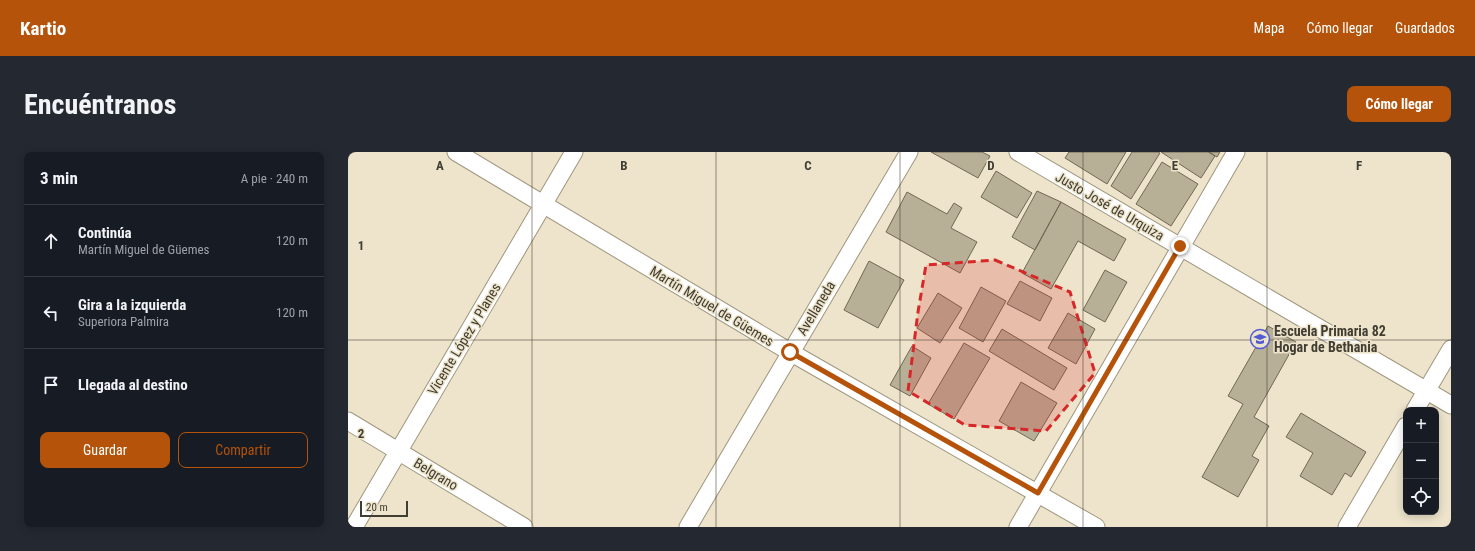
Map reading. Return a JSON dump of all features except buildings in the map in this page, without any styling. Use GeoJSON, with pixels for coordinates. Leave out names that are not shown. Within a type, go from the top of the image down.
{"type":"FeatureCollection","features":[{"type":"Feature","properties":{"kind":"street","name":"Martín Miguel de Güemes"},"geometry":{"type":"LineString","coordinates":[[456,152],[790,352],[1096,527]]}},
{"type":"Feature","properties":{"kind":"street","name":"Vicente López y Planes"},"geometry":{"type":"LineString","coordinates":[[354,527],[574,152]]}},
{"type":"Feature","properties":{"kind":"street","name":"Avellaneda"},"geometry":{"type":"LineString","coordinates":[[688,527],[909,152]]}},
{"type":"Feature","properties":{"kind":"street","name":"Justo José de Urquiza"},"geometry":{"type":"LineString","coordinates":[[1018,152],[1451,405]]}},
{"type":"Feature","properties":{"kind":"street"},"geometry":{"type":"LineString","coordinates":[[1018,527],[1236,152]]}},
{"type":"Feature","properties":{"kind":"street"},"geometry":{"type":"LineString","coordinates":[[1417,407],[1451,349]]}},
{"type":"Feature","properties":{"kind":"street","name":"Belgrano"},"geometry":{"type":"LineString","coordinates":[[348,421],[524,527]]}},
{"type":"Feature","properties":{"kind":"street"},"geometry":{"type":"LineString","coordinates":[[1347,527],[1403,431]]}},
{"type":"Feature","properties":{"kind":"highlighted area"},"geometry":{"type":"Polygon","coordinates":[[[995,260],[1070,292],[1095,373],[1046,431],[965,425],[908,391],[918,312],[926,265],[995,260]]]}},
{"type":"Feature","properties":{"kind":"place","name":"Escuela Primaria 82 Hogar de Bethania"},"geometry":{"type":"Point","coordinates":[1260,339]}},
{"type":"Feature","properties":{"kind":"route"},"geometry":{"type":"LineString","coordinates":[[790,352],[1038,493],[1180,246]]}}]}
